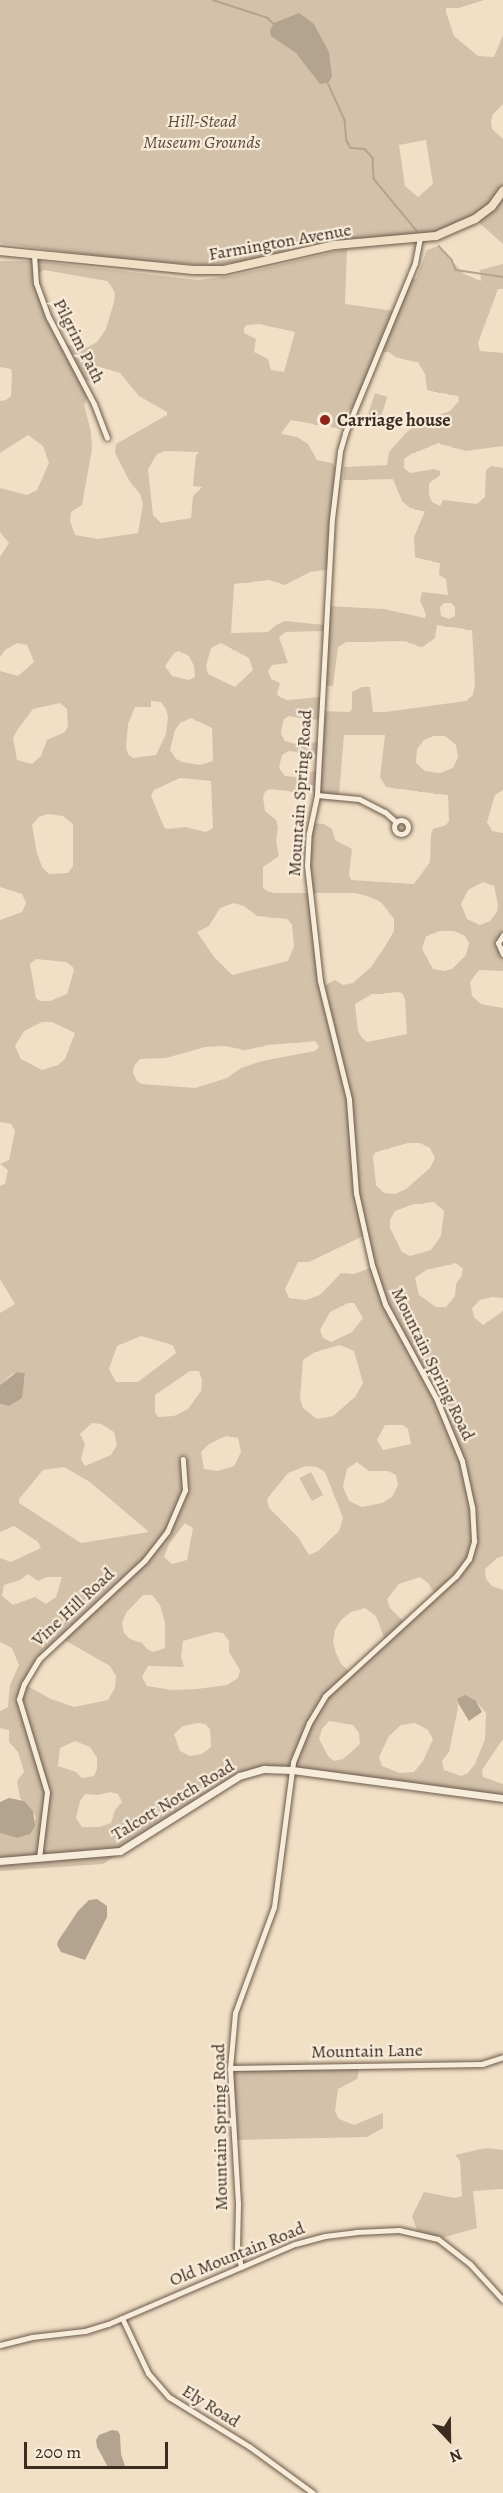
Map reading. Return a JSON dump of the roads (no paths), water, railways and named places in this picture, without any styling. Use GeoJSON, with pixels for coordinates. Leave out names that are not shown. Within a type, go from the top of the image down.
{"type":"FeatureCollection","features":[{"type":"Feature","properties":{"kind":"main road","name":"Farmington Avenue"},"geometry":{"type":"LineString","coordinates":[[0,252],[194,270],[224,270],[334,245],[444,234],[485,213],[503,191]]}},
{"type":"Feature","properties":{"kind":"street","name":"Mountain Spring Road"},"geometry":{"type":"LineString","coordinates":[[241,2267],[237,2248],[238,2203],[230,2068],[235,2013],[274,1907],[292,1770],[309,1723],[324,1696],[456,1575],[469,1559],[474,1541],[472,1507],[462,1461],[436,1398],[385,1304],[372,1265],[356,1194],[350,1099],[320,981],[307,866],[309,833],[317,795],[332,519],[340,451],[345,433],[415,263],[420,238]]}},
{"type":"Feature","properties":{"kind":"street","name":"Pilgrim Path"},"geometry":{"type":"LineString","coordinates":[[34,255],[36,283],[49,318],[94,404],[107,438]]}},
{"type":"Feature","properties":{"kind":"street"},"geometry":{"type":"LineString","coordinates":[[317,795],[358,799],[385,812],[396,822]]}},
{"type":"Feature","properties":{"kind":"street"},"geometry":{"type":"LineString","coordinates":[[503,935],[498,943],[503,954]]}},
{"type":"Feature","properties":{"kind":"street","name":"Vine Hill Road"},"geometry":{"type":"LineString","coordinates":[[39,1858],[47,1792],[19,1699],[24,1684],[39,1659],[145,1560],[167,1532],[184,1490],[183,1459]]}},
{"type":"Feature","properties":{"kind":"street","name":"Talcott Notch Road"},"geometry":{"type":"LineString","coordinates":[[0,1861],[120,1851],[239,1776],[264,1769],[292,1770],[503,1798]]}},
{"type":"Feature","properties":{"kind":"street","name":"Mountain Lane"},"geometry":{"type":"LineString","coordinates":[[230,2068],[482,2064],[503,2057]]}},
{"type":"Feature","properties":{"kind":"street","name":"Old Mountain Road"},"geometry":{"type":"LineString","coordinates":[[0,2344],[32,2337],[85,2331],[318,2237],[356,2232],[399,2230],[430,2236],[445,2243],[470,2264],[503,2300]]}},
{"type":"Feature","properties":{"kind":"street","name":"Ely Road"},"geometry":{"type":"LineString","coordinates":[[122,2318],[148,2373],[169,2397],[250,2447],[313,2493]]}},
{"type":"Feature","properties":{"kind":"waterway"},"geometry":{"type":"LineString","coordinates":[[213,0],[268,18],[273,23]]}},
{"type":"Feature","properties":{"kind":"waterway"},"geometry":{"type":"LineString","coordinates":[[328,83],[345,120],[347,141],[351,148],[365,149],[373,158],[374,179],[417,231]]}},
{"type":"Feature","properties":{"kind":"waterway"},"geometry":{"type":"LineString","coordinates":[[439,246],[452,260],[456,270],[503,277]]}},
{"type":"Feature","properties":{"kind":"place","name":"Carriage house"},"geometry":{"type":"Point","coordinates":[325,420]}},
{"type":"Feature","properties":{"kind":"park label","name":"Hill-Stead Museum Grounds"},"geometry":{"type":"Point","coordinates":[202,132]}}]}
